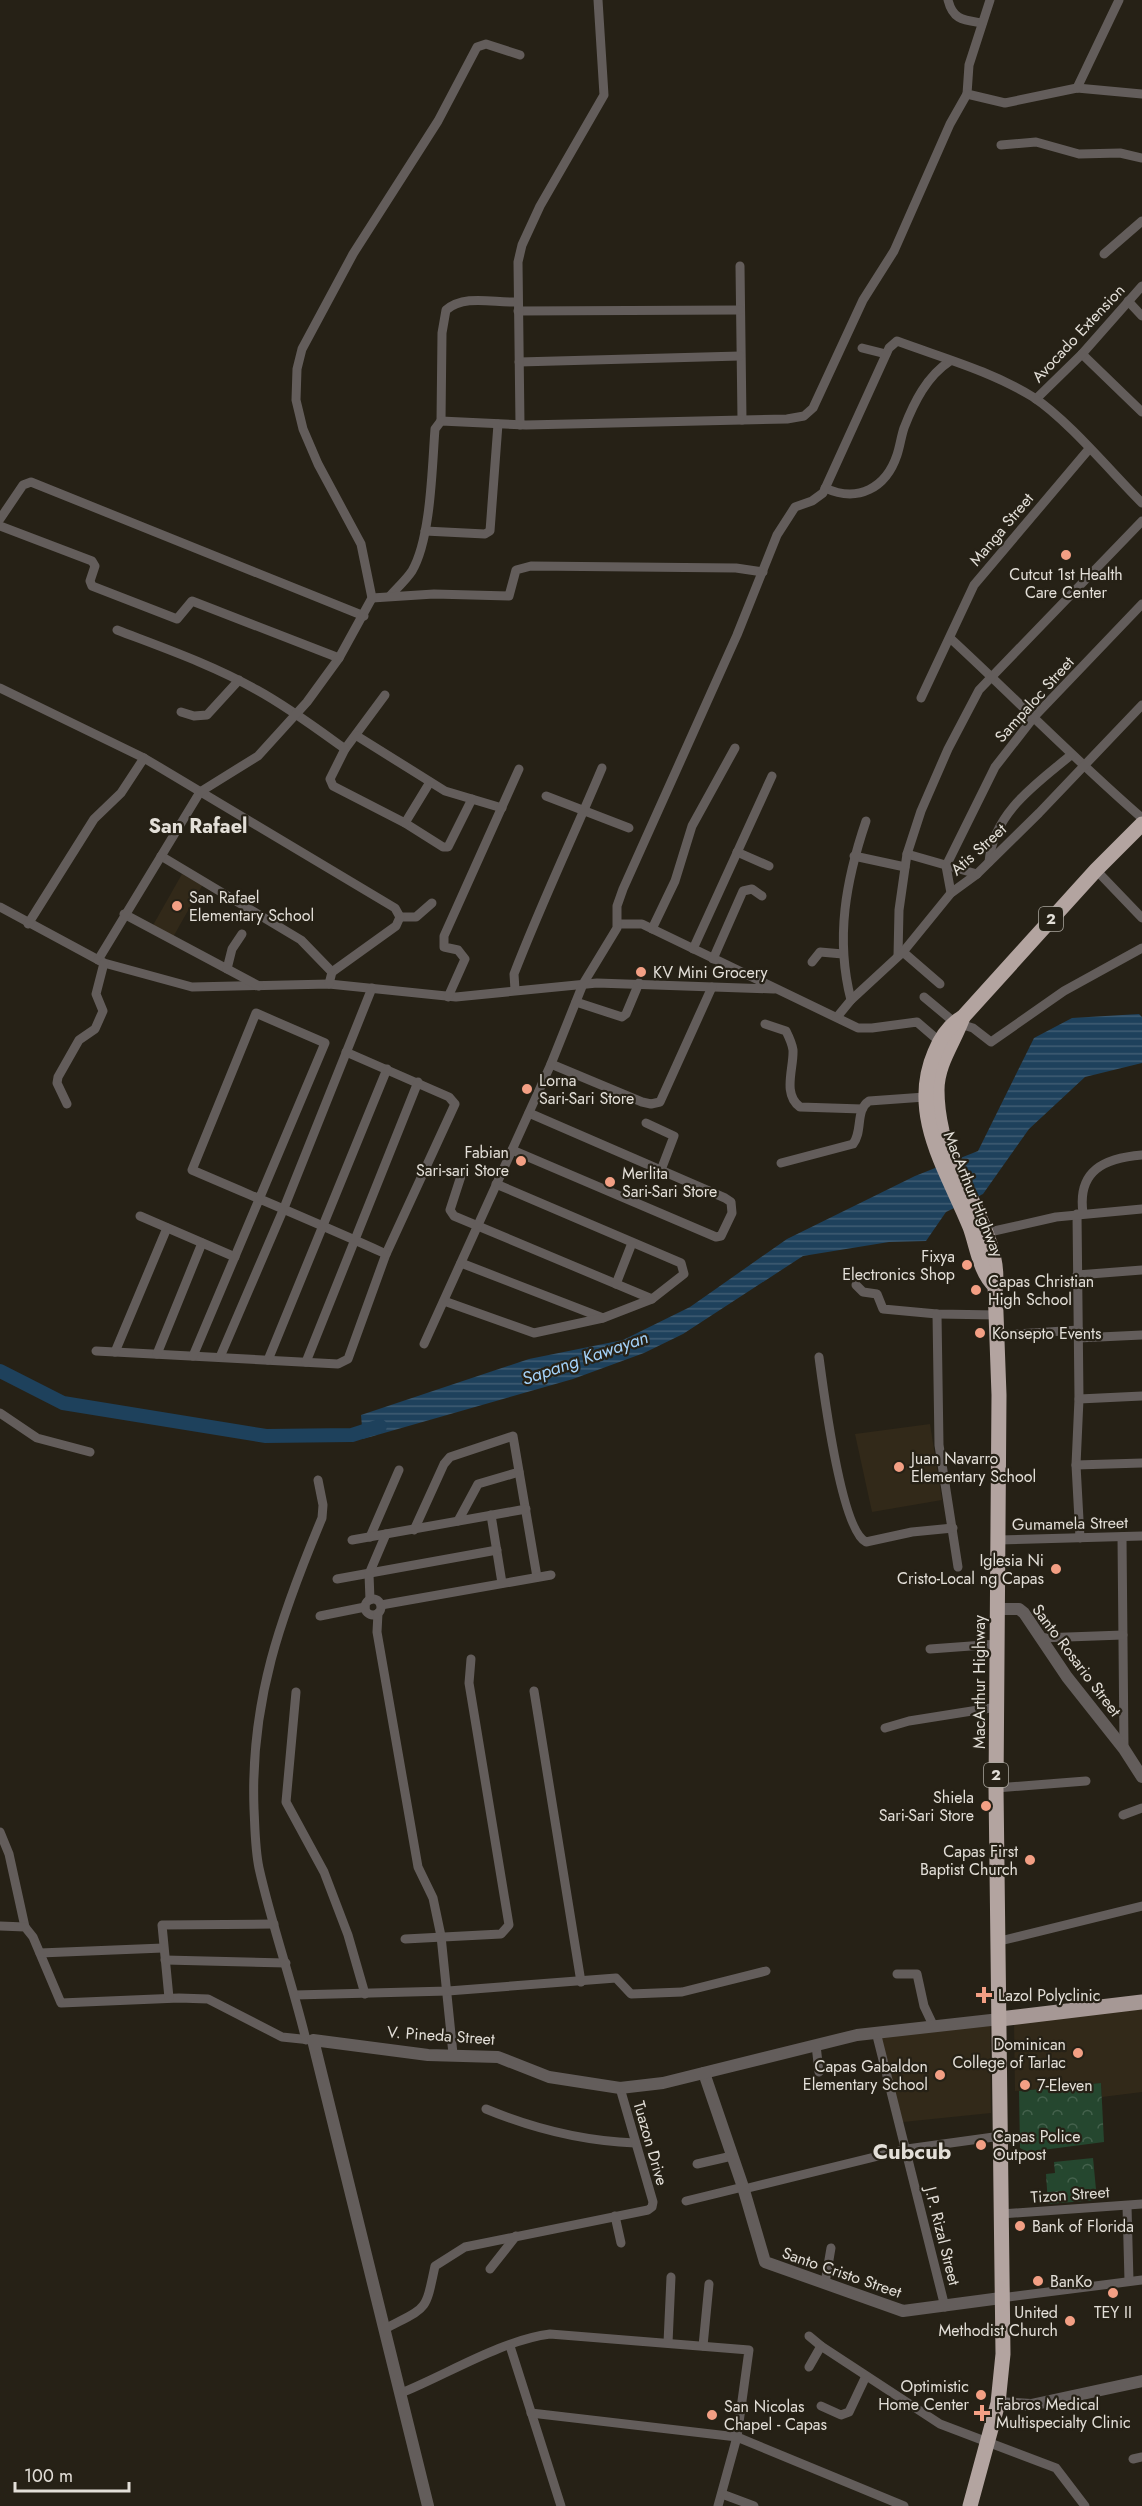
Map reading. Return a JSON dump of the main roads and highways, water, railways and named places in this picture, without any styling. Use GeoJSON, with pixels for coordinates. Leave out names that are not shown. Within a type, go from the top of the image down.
{"type":"FeatureCollection","features":[{"type":"Feature","properties":{"kind":"highway","name":"MacArthur Highway"},"geometry":{"type":"LineString","coordinates":[[970,2506],[998,2403],[1003,2354],[1000,1941],[996,1788],[999,1335],[995,1286],[997,1275],[979,1229],[936,1135],[924,1097],[931,1061],[939,1041],[1096,870],[1142,824]]}},
{"type":"Feature","properties":{"kind":"highway","name":"MacArthur Highway"},"geometry":{"type":"LineString","coordinates":[[936,1135],[937,1087],[942,1062],[959,1021]]}},
{"type":"Feature","properties":{"kind":"main road","name":"V. Pineda Street"},"geometry":{"type":"LineString","coordinates":[[1000,2019],[1142,2002]]}},
{"type":"Feature","properties":{"kind":"water"},"geometry":{"type":"Polygon","coordinates":[[[1139,1014],[1142,1017],[1142,1063],[1085,1077],[1029,1129],[983,1194],[946,1212],[926,1241],[889,1242],[803,1256],[683,1334],[644,1353],[573,1379],[363,1439],[361,1415],[529,1359],[623,1340],[690,1307],[787,1239],[915,1176],[978,1151],[1034,1038],[1072,1018],[1139,1014]]]}},
{"type":"Feature","properties":{"kind":"waterway","name":"Sapang Kawayan"},"geometry":{"type":"LineString","coordinates":[[0,1371],[63,1403],[266,1436],[352,1435],[380,1426]]}},
{"type":"Feature","properties":{"kind":"place","name":"Cutcut 1st Health Care Center"},"geometry":{"type":"Point","coordinates":[1066,555]}},
{"type":"Feature","properties":{"kind":"place","name":"San Rafael Elementary School"},"geometry":{"type":"Point","coordinates":[177,906]}},
{"type":"Feature","properties":{"kind":"place","name":"KV Mini Grocery"},"geometry":{"type":"Point","coordinates":[641,972]}},
{"type":"Feature","properties":{"kind":"place","name":"Lorna Sari-Sari Store"},"geometry":{"type":"Point","coordinates":[527,1089]}},
{"type":"Feature","properties":{"kind":"place","name":"Fabian Sari-sari Store"},"geometry":{"type":"Point","coordinates":[521,1161]}},
{"type":"Feature","properties":{"kind":"place","name":"Merlita Sari-Sari Store"},"geometry":{"type":"Point","coordinates":[610,1182]}},
{"type":"Feature","properties":{"kind":"place","name":"Fixya Electronics Shop"},"geometry":{"type":"Point","coordinates":[967,1265]}},
{"type":"Feature","properties":{"kind":"place","name":"Capas Christian High School"},"geometry":{"type":"Point","coordinates":[976,1290]}},
{"type":"Feature","properties":{"kind":"place","name":"Konsepto Events"},"geometry":{"type":"Point","coordinates":[980,1333]}},
{"type":"Feature","properties":{"kind":"place","name":"Juan Navarro Elementary School"},"geometry":{"type":"Point","coordinates":[899,1467]}},
{"type":"Feature","properties":{"kind":"place","name":"Iglesia Ni Cristo-Local ng Capas"},"geometry":{"type":"Point","coordinates":[1056,1569]}},
{"type":"Feature","properties":{"kind":"place","name":"Shiela Sari-Sari Store"},"geometry":{"type":"Point","coordinates":[986,1806]}},
{"type":"Feature","properties":{"kind":"place","name":"Capas First Baptist Church"},"geometry":{"type":"Point","coordinates":[1030,1860]}},
{"type":"Feature","properties":{"kind":"place","name":"Lazol Polyclinic"},"geometry":{"type":"Point","coordinates":[984,1995]}},
{"type":"Feature","properties":{"kind":"place","name":"Dominican College of Tarlac"},"geometry":{"type":"Point","coordinates":[1078,2053]}},
{"type":"Feature","properties":{"kind":"place","name":"Capas Gabaldon Elementary School"},"geometry":{"type":"Point","coordinates":[940,2075]}},
{"type":"Feature","properties":{"kind":"place","name":"7-Eleven"},"geometry":{"type":"Point","coordinates":[1025,2085]}},
{"type":"Feature","properties":{"kind":"place","name":"Capas Police Outpost"},"geometry":{"type":"Point","coordinates":[981,2145]}},
{"type":"Feature","properties":{"kind":"place","name":"Bank of Florida"},"geometry":{"type":"Point","coordinates":[1020,2226]}},
{"type":"Feature","properties":{"kind":"place","name":"BanKo"},"geometry":{"type":"Point","coordinates":[1038,2281]}},
{"type":"Feature","properties":{"kind":"place","name":"TEY II"},"geometry":{"type":"Point","coordinates":[1113,2293]}},
{"type":"Feature","properties":{"kind":"place","name":"United Methodist Church"},"geometry":{"type":"Point","coordinates":[1070,2321]}},
{"type":"Feature","properties":{"kind":"place","name":"Optimistic Home Center"},"geometry":{"type":"Point","coordinates":[981,2395]}},
{"type":"Feature","properties":{"kind":"place","name":"Fabros Medical Multispecialty Clinic"},"geometry":{"type":"Point","coordinates":[982,2413]}},
{"type":"Feature","properties":{"kind":"place","name":"San Nicolas Chapel - Capas"},"geometry":{"type":"Point","coordinates":[712,2415]}},
{"type":"Feature","properties":{"kind":"district","name":"San Rafael"},"geometry":{"type":"Point","coordinates":[198,826]}},
{"type":"Feature","properties":{"kind":"district","name":"Cubcub"},"geometry":{"type":"Point","coordinates":[912,2151]}}]}
